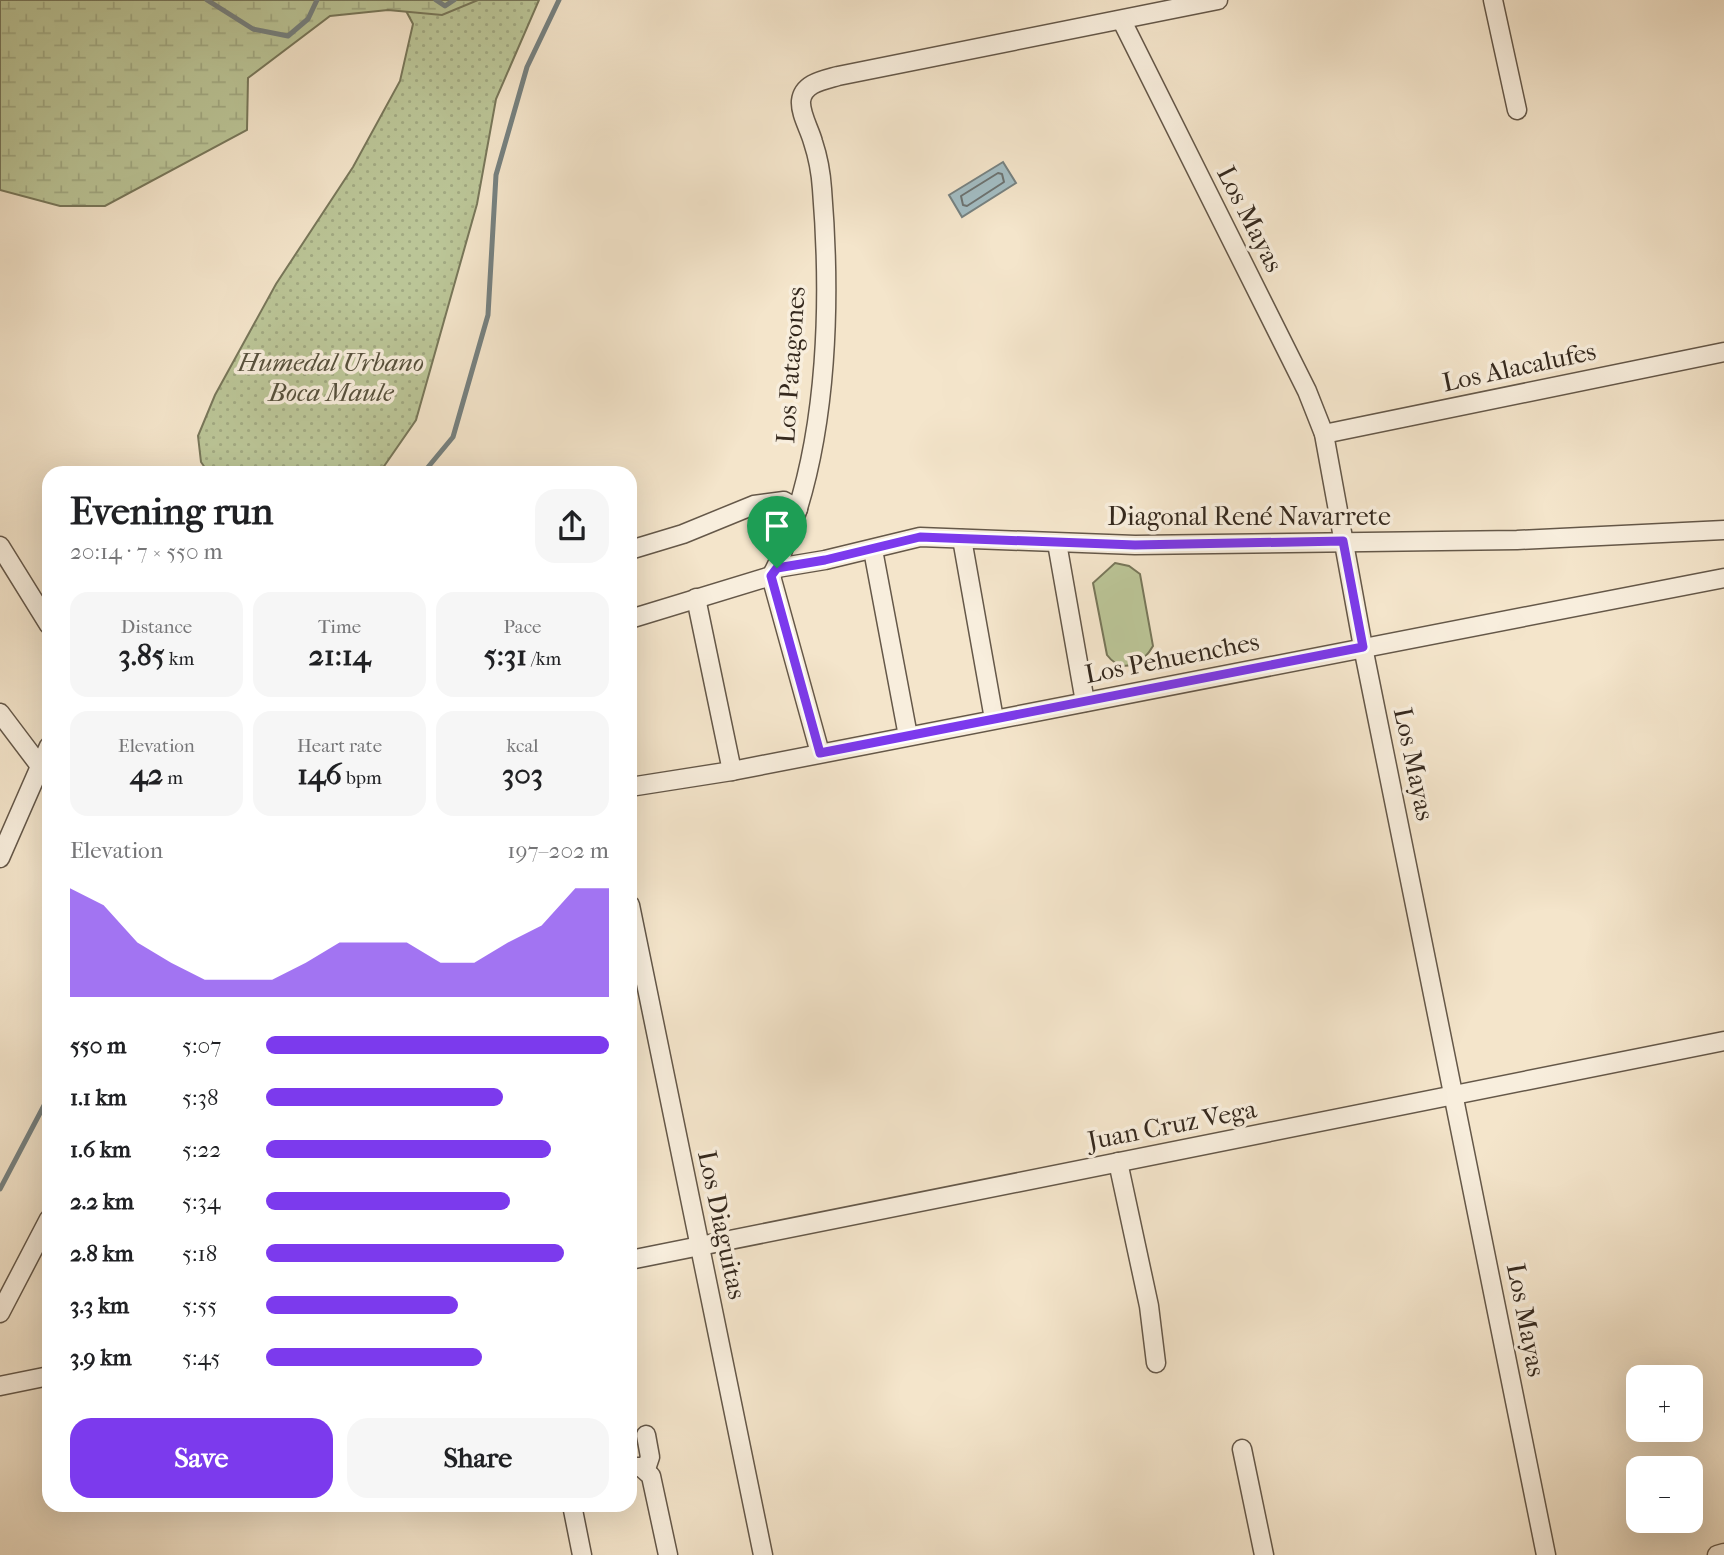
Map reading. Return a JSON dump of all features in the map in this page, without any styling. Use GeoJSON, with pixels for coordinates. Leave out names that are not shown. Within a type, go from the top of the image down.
{"type":"FeatureCollection","features":[{"type":"Feature","properties":{"kind":"street"},"geometry":{"type":"LineString","coordinates":[[1122,21],[1218,0]]}},
{"type":"Feature","properties":{"kind":"street"},"geometry":{"type":"LineString","coordinates":[[1493,0],[1517,110]]}},
{"type":"Feature","properties":{"kind":"street","name":"Los Patagones"},"geometry":{"type":"LineString","coordinates":[[774,572],[798,509],[813,455],[824,324],[822,186],[814,143],[801,104],[805,91],[816,82],[838,76],[1122,21]]}},
{"type":"Feature","properties":{"kind":"street","name":"Los Mayas"},"geometry":{"type":"LineString","coordinates":[[1122,21],[1307,391],[1324,434],[1363,647],[1546,1555]]}},
{"type":"Feature","properties":{"kind":"street","name":"Los Alacalufes"},"geometry":{"type":"LineString","coordinates":[[1324,434],[1724,352]]}},
{"type":"Feature","properties":{"kind":"street"},"geometry":{"type":"LineString","coordinates":[[637,548],[683,534],[754,505],[784,501],[798,509]]}},
{"type":"Feature","properties":{"kind":"street","name":"Diagonal René Navarrete"},"geometry":{"type":"LineString","coordinates":[[774,572],[920,537],[1135,545],[1528,540],[1724,530]]}},
{"type":"Feature","properties":{"kind":"street"},"geometry":{"type":"LineString","coordinates":[[962,539],[994,719]]}},
{"type":"Feature","properties":{"kind":"street"},"geometry":{"type":"LineString","coordinates":[[1057,542],[1085,702]]}},
{"type":"Feature","properties":{"kind":"street"},"geometry":{"type":"LineString","coordinates":[[0,546],[42,614]]}},
{"type":"Feature","properties":{"kind":"street"},"geometry":{"type":"LineString","coordinates":[[873,550],[908,736]]}},
{"type":"Feature","properties":{"kind":"street"},"geometry":{"type":"LineString","coordinates":[[637,617],[774,572],[820,753]]}},
{"type":"Feature","properties":{"kind":"street","name":"Los Pehuenches"},"geometry":{"type":"LineString","coordinates":[[637,786],[732,771],[1724,578]]}},
{"type":"Feature","properties":{"kind":"street"},"geometry":{"type":"LineString","coordinates":[[696,598],[732,771]]}},
{"type":"Feature","properties":{"kind":"street"},"geometry":{"type":"LineString","coordinates":[[0,713],[40,766]]}},
{"type":"Feature","properties":{"kind":"street"},"geometry":{"type":"LineString","coordinates":[[0,858],[42,762]]}},
{"type":"Feature","properties":{"kind":"street","name":"Los Diaguitas"},"geometry":{"type":"LineString","coordinates":[[637,940],[762,1555]]}},
{"type":"Feature","properties":{"kind":"street","name":"Juan Cruz Vega"},"geometry":{"type":"LineString","coordinates":[[637,1258],[1724,1041]]}},
{"type":"Feature","properties":{"kind":"street"},"geometry":{"type":"LineString","coordinates":[[1118,1162],[1149,1306],[1156,1363]]}},
{"type":"Feature","properties":{"kind":"street"},"geometry":{"type":"LineString","coordinates":[[0,1313],[42,1232]]}},
{"type":"Feature","properties":{"kind":"street"},"geometry":{"type":"LineString","coordinates":[[0,1386],[42,1377]]}},
{"type":"Feature","properties":{"kind":"street"},"geometry":{"type":"LineString","coordinates":[[646,1435],[650,1457],[638,1468],[653,1480],[668,1555]]}},
{"type":"Feature","properties":{"kind":"street"},"geometry":{"type":"LineString","coordinates":[[1242,1449],[1264,1555]]}},
{"type":"Feature","properties":{"kind":"street"},"geometry":{"type":"LineString","coordinates":[[573,1512],[582,1555]]}},
{"type":"Feature","properties":{"kind":"street"},"geometry":{"type":"LineString","coordinates":[[1717,1555],[1724,1553]]}},
{"type":"Feature","properties":{"kind":"green space"},"geometry":{"type":"Polygon","coordinates":[[[0,0],[478,0],[442,15],[388,10],[330,16],[248,78],[247,130],[105,206],[60,206],[0,190],[0,0]]]}},
{"type":"Feature","properties":{"kind":"green space","name":"Humedal Urbano Boca Maule"},"geometry":{"type":"Polygon","coordinates":[[[390,0],[539,0],[496,99],[477,204],[416,420],[384,466],[204,466],[198,436],[215,395],[276,284],[353,167],[400,81],[413,24],[405,9],[390,0]]]}},
{"type":"Feature","properties":{"kind":"green space"},"geometry":{"type":"Polygon","coordinates":[[[1115,563],[1129,566],[1140,574],[1153,646],[1144,658],[1126,666],[1119,665],[1107,655],[1093,583],[1115,563]]]}},
{"type":"Feature","properties":{"kind":"water"},"geometry":{"type":"Polygon","coordinates":[[[1003,162],[1016,183],[962,217],[949,195],[1003,162]]]}},
{"type":"Feature","properties":{"kind":"waterway"},"geometry":{"type":"LineString","coordinates":[[207,0],[253,29],[288,36],[308,19],[317,0]]}},
{"type":"Feature","properties":{"kind":"waterway"},"geometry":{"type":"LineString","coordinates":[[436,0],[445,6],[454,0]]}},
{"type":"Feature","properties":{"kind":"waterway"},"geometry":{"type":"LineString","coordinates":[[429,466],[453,437],[488,315],[496,175],[527,67],[559,0]]}},
{"type":"Feature","properties":{"kind":"waterway"},"geometry":{"type":"LineString","coordinates":[[0,1189],[42,1109]]}},
{"type":"Feature","properties":{"kind":"route"},"geometry":{"type":"LineString","coordinates":[[920,537],[1135,545],[1343,541],[1363,647],[820,753],[771,576],[777,568],[873,550],[920,537]]}}]}
